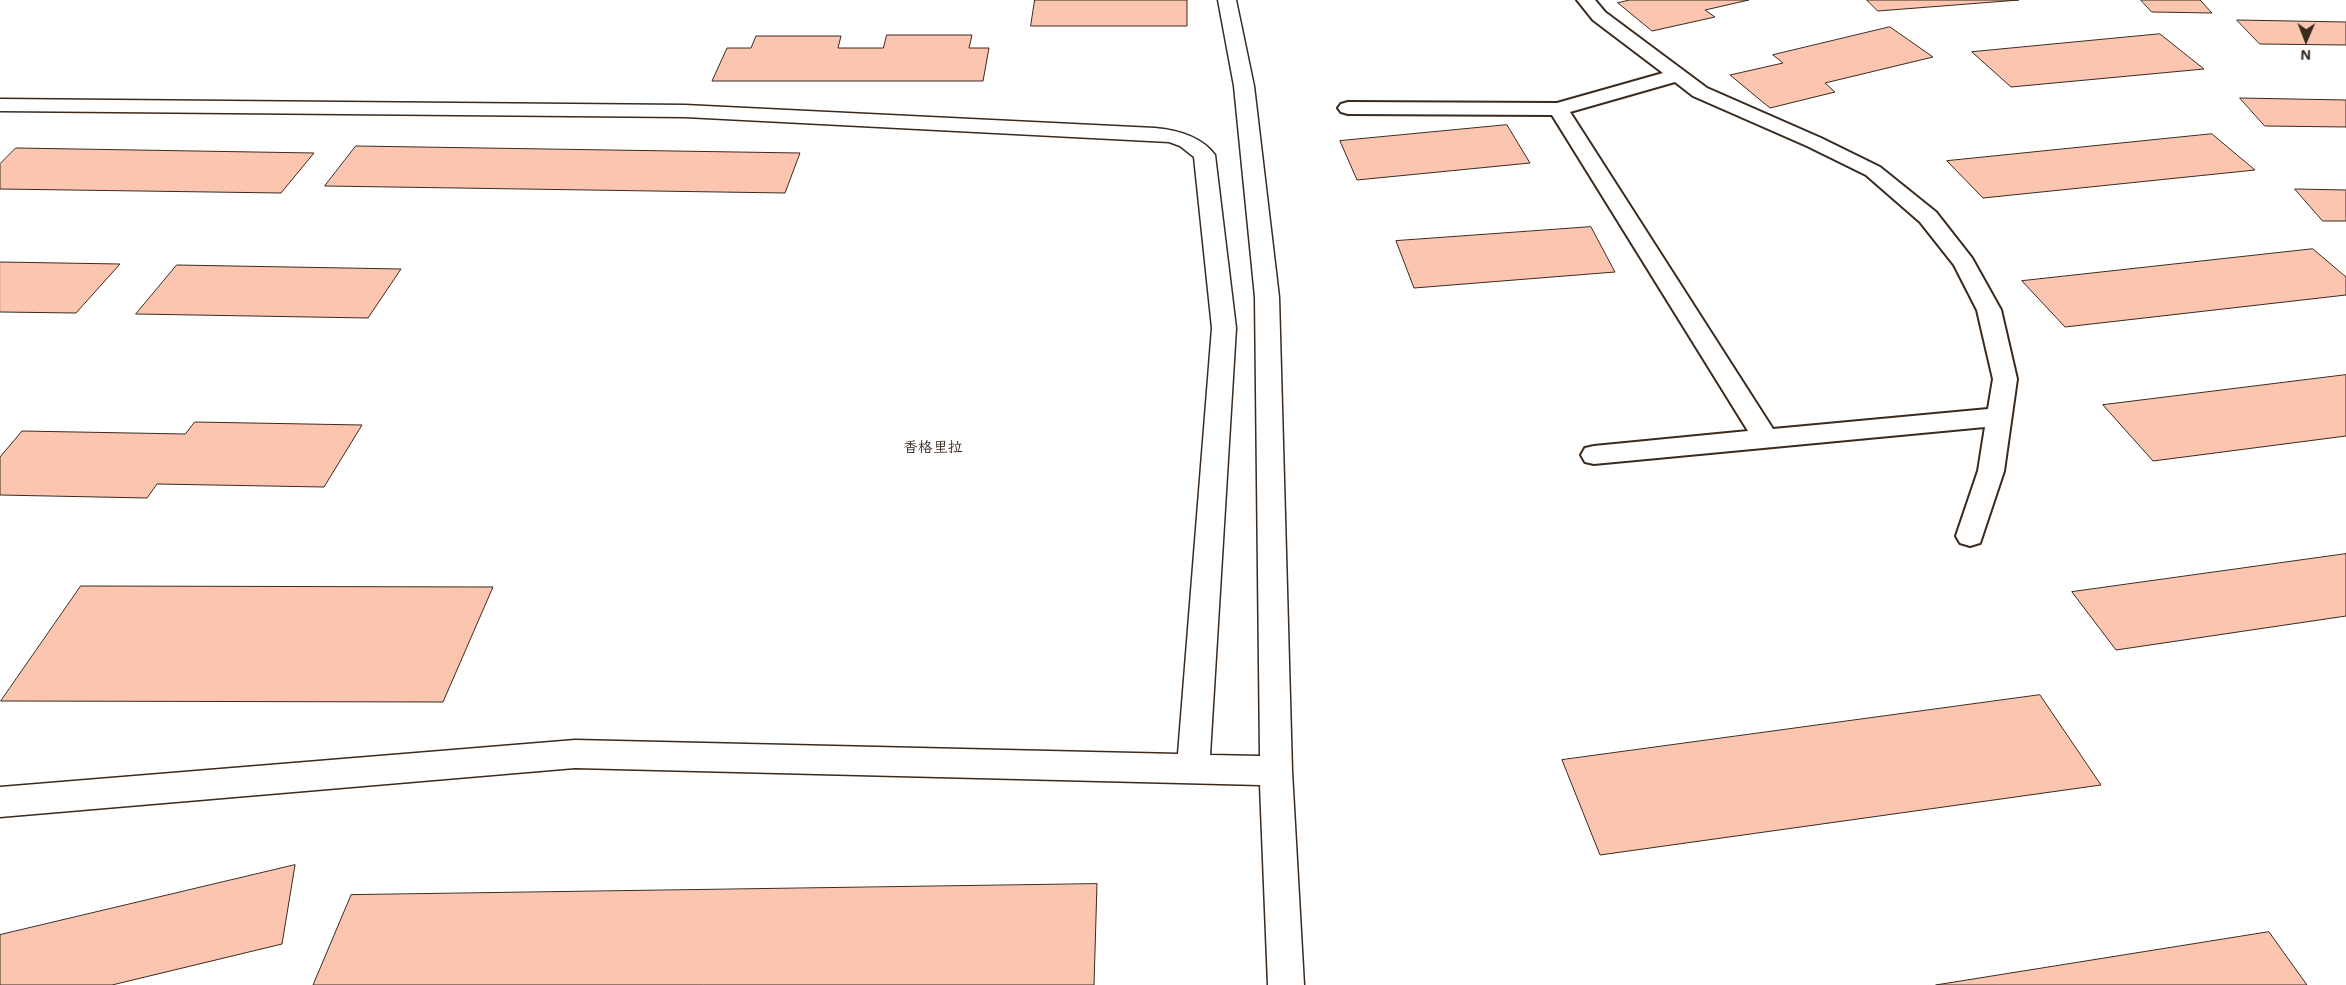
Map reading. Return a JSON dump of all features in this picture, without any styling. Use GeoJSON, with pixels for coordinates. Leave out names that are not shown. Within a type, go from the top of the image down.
{"type":"FeatureCollection","features":[{"type":"Feature","properties":{"kind":"street"},"geometry":{"type":"LineString","coordinates":[[1227,0],[1244,86],[1267,298],[1276,771],[1286,985]]}},
{"type":"Feature","properties":{"kind":"street"},"geometry":{"type":"LineString","coordinates":[[0,105],[685,111],[1171,135],[1196,146],[1204,155],[1224,328],[1193,770]]}},
{"type":"Feature","properties":{"kind":"street"},"geometry":{"type":"LineString","coordinates":[[0,802],[575,754],[1276,771]]}},
{"type":"Feature","properties":{"kind":"lane"},"geometry":{"type":"LineString","coordinates":[[1586,0],[1599,16],[1700,92],[1814,142],[1873,171],[1928,217],[1964,262],[1988,310],[2005,379],[1991,471],[1970,536]]}},
{"type":"Feature","properties":{"kind":"lane"},"geometry":{"type":"LineString","coordinates":[[1348,108],[1558,108],[1678,75]]}},
{"type":"Feature","properties":{"kind":"lane"},"geometry":{"type":"LineString","coordinates":[[1558,108],[1766,439]]}},
{"type":"Feature","properties":{"kind":"lane"},"geometry":{"type":"LineString","coordinates":[[1594,455],[1999,417]]}},
{"type":"Feature","properties":{"kind":"building"},"geometry":{"type":"Polygon","coordinates":[[[1035,0],[1187,0],[1187,26],[1031,26],[1035,0]]]}},
{"type":"Feature","properties":{"kind":"building"},"geometry":{"type":"Polygon","coordinates":[[[1630,0],[1749,0],[1705,10],[1715,17],[1652,31],[1618,3],[1630,0]]]}},
{"type":"Feature","properties":{"kind":"building"},"geometry":{"type":"Polygon","coordinates":[[[1867,0],[2019,0],[1878,11],[1867,0]]]}},
{"type":"Feature","properties":{"kind":"building"},"geometry":{"type":"Polygon","coordinates":[[[2141,0],[2200,0],[2212,13],[2152,12],[2141,0]]]}},
{"type":"Feature","properties":{"kind":"building"},"geometry":{"type":"Polygon","coordinates":[[[2237,20],[2346,22],[2346,45],[2260,44],[2237,20]]]}},
{"type":"Feature","properties":{"kind":"building"},"geometry":{"type":"Polygon","coordinates":[[[1890,27],[1933,57],[1825,83],[1835,92],[1770,108],[1730,75],[1783,63],[1773,55],[1890,27]]]}},
{"type":"Feature","properties":{"kind":"building"},"geometry":{"type":"Polygon","coordinates":[[[2160,34],[2204,69],[2011,87],[1972,52],[2160,34]]]}},
{"type":"Feature","properties":{"kind":"building"},"geometry":{"type":"Polygon","coordinates":[[[887,35],[972,35],[969,48],[989,48],[983,81],[712,81],[727,48],[751,48],[756,36],[841,36],[838,48],[883,48],[887,35]]]}},
{"type":"Feature","properties":{"kind":"building"},"geometry":{"type":"Polygon","coordinates":[[[2240,98],[2346,100],[2346,127],[2265,126],[2240,98]]]}},
{"type":"Feature","properties":{"kind":"building"},"geometry":{"type":"Polygon","coordinates":[[[1507,125],[1530,163],[1357,180],[1340,141],[1507,125]]]}},
{"type":"Feature","properties":{"kind":"building"},"geometry":{"type":"Polygon","coordinates":[[[2212,134],[2255,170],[1983,198],[1947,161],[2212,134]]]}},
{"type":"Feature","properties":{"kind":"building"},"geometry":{"type":"Polygon","coordinates":[[[356,146],[800,153],[785,193],[325,186],[356,146]]]}},
{"type":"Feature","properties":{"kind":"building"},"geometry":{"type":"Polygon","coordinates":[[[16,148],[314,153],[281,193],[0,189],[0,164],[16,148]]]}},
{"type":"Feature","properties":{"kind":"building"},"geometry":{"type":"Polygon","coordinates":[[[2295,189],[2346,190],[2346,221],[2323,221],[2295,189]]]}},
{"type":"Feature","properties":{"kind":"building"},"geometry":{"type":"Polygon","coordinates":[[[1591,227],[1615,272],[1414,288],[1396,241],[1591,227]]]}},
{"type":"Feature","properties":{"kind":"building"},"geometry":{"type":"Polygon","coordinates":[[[2313,249],[2346,277],[2346,295],[2065,327],[2022,281],[2313,249]]]}},
{"type":"Feature","properties":{"kind":"building"},"geometry":{"type":"Polygon","coordinates":[[[0,262],[120,264],[76,313],[0,312],[0,262]]]}},
{"type":"Feature","properties":{"kind":"building"},"geometry":{"type":"Polygon","coordinates":[[[177,265],[401,269],[368,318],[136,314],[177,265]]]}},
{"type":"Feature","properties":{"kind":"building"},"geometry":{"type":"Polygon","coordinates":[[[2346,375],[2346,436],[2153,461],[2103,405],[2346,375]]]}},
{"type":"Feature","properties":{"kind":"building"},"geometry":{"type":"Polygon","coordinates":[[[195,422],[362,425],[324,487],[157,484],[147,498],[0,495],[0,457],[22,431],[185,434],[195,422]]]}},
{"type":"Feature","properties":{"kind":"building"},"geometry":{"type":"Polygon","coordinates":[[[2346,554],[2346,616],[2116,650],[2072,592],[2346,554]]]}},
{"type":"Feature","properties":{"kind":"building"},"geometry":{"type":"Polygon","coordinates":[[[81,586],[493,587],[443,702],[1,701],[81,586]]]}},
{"type":"Feature","properties":{"kind":"building"},"geometry":{"type":"Polygon","coordinates":[[[2040,695],[2101,785],[1600,855],[1562,760],[2040,695]]]}},
{"type":"Feature","properties":{"kind":"building"},"geometry":{"type":"Polygon","coordinates":[[[295,865],[282,944],[112,985],[0,985],[0,935],[295,865]]]}},
{"type":"Feature","properties":{"kind":"building"},"geometry":{"type":"Polygon","coordinates":[[[1097,884],[1094,985],[313,985],[351,895],[1097,884]]]}},
{"type":"Feature","properties":{"kind":"building"},"geometry":{"type":"Polygon","coordinates":[[[2269,932],[2307,985],[1936,985],[2269,932]]]}},
{"type":"Feature","properties":{"kind":"district","name":"香格里拉"},"geometry":{"type":"Point","coordinates":[933,447]}}]}
